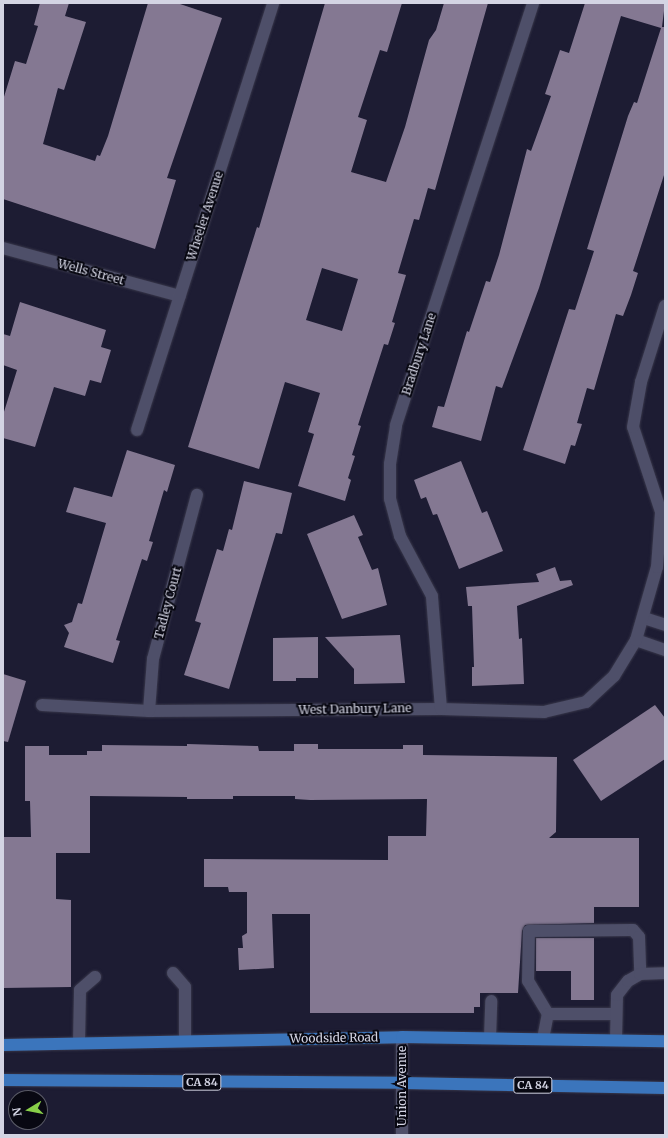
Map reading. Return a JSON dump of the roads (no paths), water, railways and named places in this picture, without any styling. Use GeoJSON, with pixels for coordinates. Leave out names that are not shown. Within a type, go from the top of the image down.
{"type":"FeatureCollection","features":[{"type":"Feature","properties":{"kind":"main road","name":"Woodside Road"},"geometry":{"type":"LineString","coordinates":[[3,1045],[402,1037],[665,1041]]}},
{"type":"Feature","properties":{"kind":"main road","name":"CA 84"},"geometry":{"type":"LineString","coordinates":[[3,1080],[402,1083],[665,1088]]}},
{"type":"Feature","properties":{"kind":"street","name":"Wheeler Avenue"},"geometry":{"type":"LineString","coordinates":[[137,430],[273,3]]}},
{"type":"Feature","properties":{"kind":"street","name":"Bradbury Lane"},"geometry":{"type":"LineString","coordinates":[[441,708],[432,596],[400,536],[390,500],[390,464],[396,425],[533,3]]}},
{"type":"Feature","properties":{"kind":"street","name":"Wells Street"},"geometry":{"type":"LineString","coordinates":[[3,248],[180,296]]}},
{"type":"Feature","properties":{"kind":"street","name":"West Danbury Lane"},"geometry":{"type":"LineString","coordinates":[[42,705],[148,711],[441,708],[544,712],[586,702],[614,676],[636,640],[644,618],[657,567],[661,512],[633,427],[641,382],[665,306]]}},
{"type":"Feature","properties":{"kind":"street","name":"Tadley Court"},"geometry":{"type":"LineString","coordinates":[[148,711],[153,659],[197,495]]}},
{"type":"Feature","properties":{"kind":"street"},"geometry":{"type":"LineString","coordinates":[[644,618],[665,625]]}},
{"type":"Feature","properties":{"kind":"street"},"geometry":{"type":"LineString","coordinates":[[636,640],[665,650]]}},
{"type":"Feature","properties":{"kind":"street"},"geometry":{"type":"LineString","coordinates":[[543,1039],[548,1014],[528,981],[528,931],[633,930],[639,937],[640,974]]}},
{"type":"Feature","properties":{"kind":"street"},"geometry":{"type":"LineString","coordinates":[[173,973],[185,987],[185,1041]]}},
{"type":"Feature","properties":{"kind":"street"},"geometry":{"type":"LineString","coordinates":[[616,1040],[615,1014],[617,994],[628,981],[640,974],[665,973]]}},
{"type":"Feature","properties":{"kind":"street"},"geometry":{"type":"LineString","coordinates":[[79,1043],[80,990],[95,977]]}},
{"type":"Feature","properties":{"kind":"street"},"geometry":{"type":"LineString","coordinates":[[490,1038],[491,1001]]}},
{"type":"Feature","properties":{"kind":"street"},"geometry":{"type":"LineString","coordinates":[[548,1014],[615,1014]]}},
{"type":"Feature","properties":{"kind":"street","name":"Union Avenue"},"geometry":{"type":"LineString","coordinates":[[402,1037],[402,1135]]}}]}
